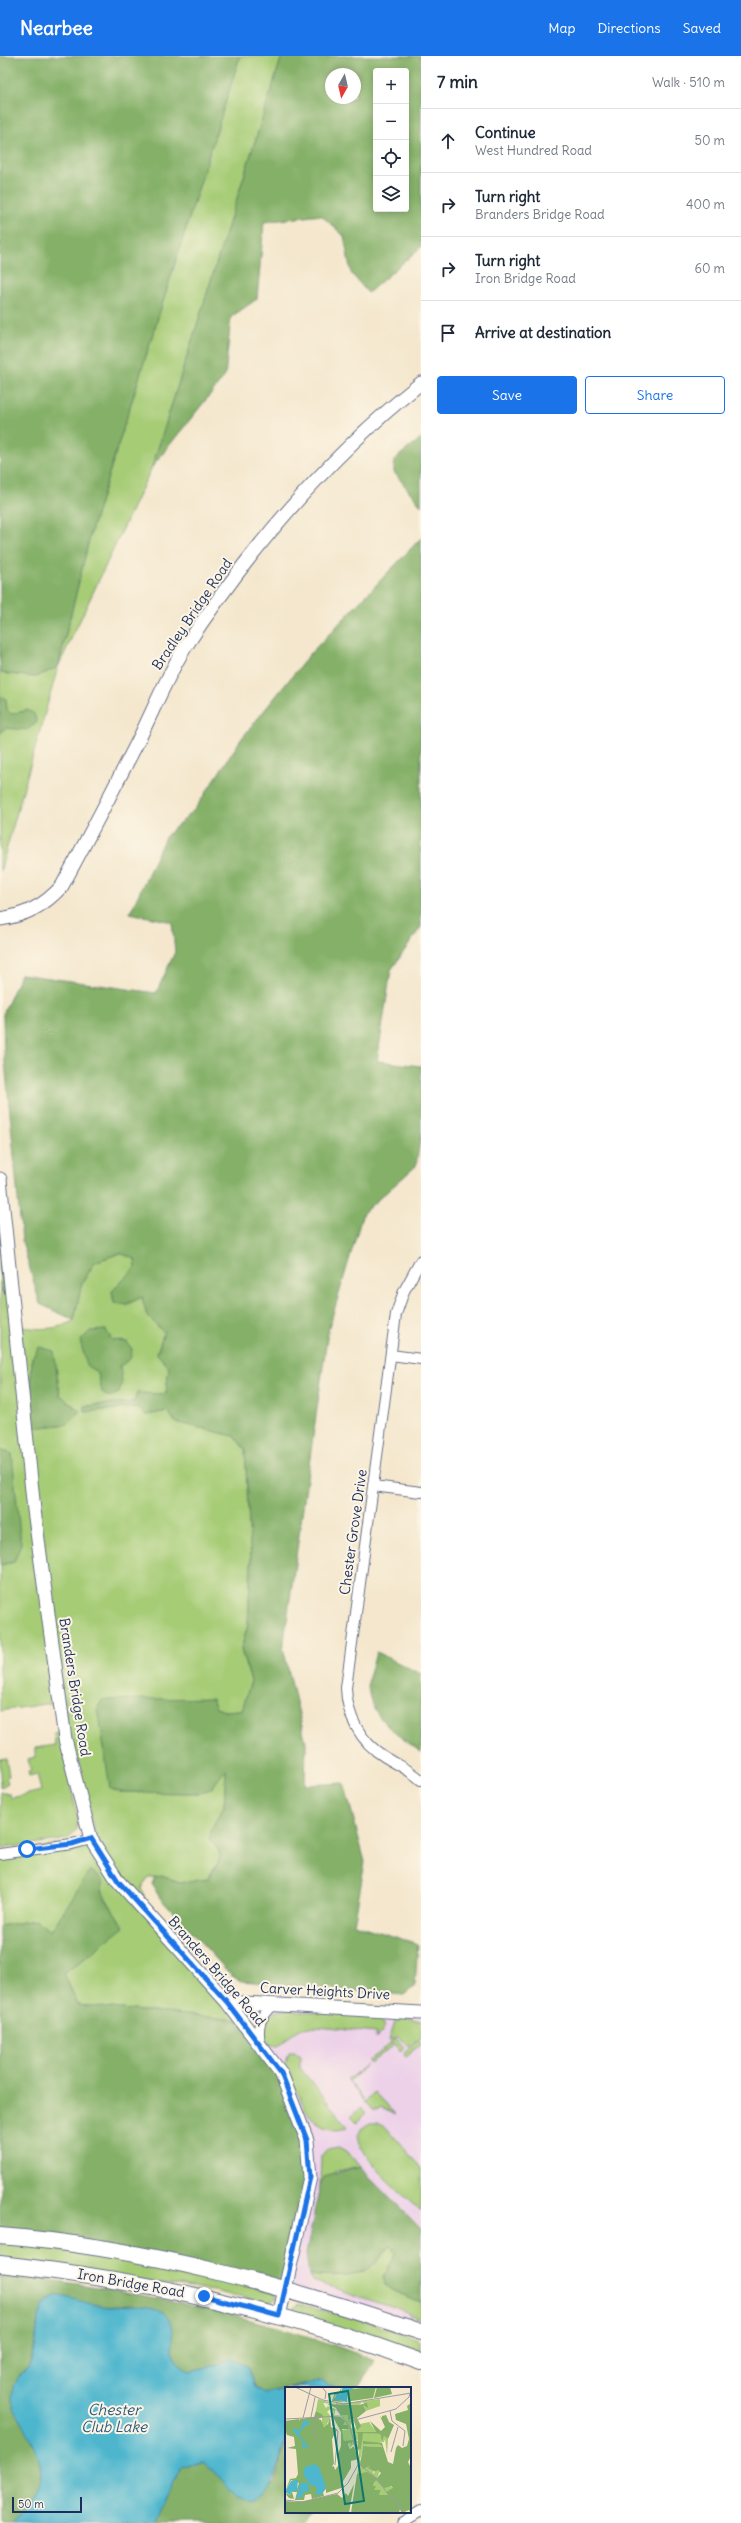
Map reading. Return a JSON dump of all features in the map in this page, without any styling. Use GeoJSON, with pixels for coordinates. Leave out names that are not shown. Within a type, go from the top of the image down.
{"type":"FeatureCollection","features":[{"type":"Feature","properties":{"kind":"main road","name":"Iron Bridge Road"},"geometry":{"type":"LineString","coordinates":[[0,2236],[130,2253],[287,2289],[421,2332]]}},
{"type":"Feature","properties":{"kind":"main road","name":"Iron Bridge Road"},"geometry":{"type":"LineString","coordinates":[[0,2264],[75,2272],[204,2296],[326,2329],[421,2362]]}},
{"type":"Feature","properties":{"kind":"street","name":"Bradley Bridge Road"},"geometry":{"type":"LineString","coordinates":[[0,919],[34,910],[49,900],[62,886],[184,650],[262,541],[288,509],[368,430],[421,383]]}},
{"type":"Feature","properties":{"kind":"street","name":"Branders Bridge Road"},"geometry":{"type":"LineString","coordinates":[[0,1179],[34,1510],[51,1647],[65,1739],[91,1838],[118,1881],[227,2002],[281,2073],[307,2140],[310,2177],[287,2289],[279,2316]]}},
{"type":"Feature","properties":{"kind":"street","name":"Chester Grove Drive"},"geometry":{"type":"LineString","coordinates":[[421,1260],[404,1291],[396,1314],[346,1688],[346,1701],[352,1719],[361,1735],[376,1750],[411,1771],[421,1780]]}},
{"type":"Feature","properties":{"kind":"street"},"geometry":{"type":"LineString","coordinates":[[391,1355],[421,1359]]}},
{"type":"Feature","properties":{"kind":"street"},"geometry":{"type":"LineString","coordinates":[[373,1486],[421,1492]]}},
{"type":"Feature","properties":{"kind":"street"},"geometry":{"type":"LineString","coordinates":[[0,1854],[72,1844],[91,1838]]}},
{"type":"Feature","properties":{"kind":"street","name":"Carver Heights Drive"},"geometry":{"type":"LineString","coordinates":[[227,2002],[421,2010]]}},
{"type":"Feature","properties":{"kind":"street"},"geometry":{"type":"LineString","coordinates":[[260,2046],[258,2028],[263,2016],[274,2004]]}},
{"type":"Feature","properties":{"kind":"street"},"geometry":{"type":"LineString","coordinates":[[401,2523],[421,2511]]}},
{"type":"Feature","properties":{"kind":"shaded area"},"geometry":{"type":"Polygon","coordinates":[[[275,2004],[421,2017],[421,2332],[287,2288],[261,2045],[263,2016],[275,2004]]]}},
{"type":"Feature","properties":{"kind":"green space"},"geometry":{"type":"Polygon","coordinates":[[[0,56],[240,56],[92,528],[58,667],[36,677],[0,673],[0,56]]]}},
{"type":"Feature","properties":{"kind":"green space"},"geometry":{"type":"Polygon","coordinates":[[[240,56],[282,56],[152,467],[58,667],[92,528],[240,56]]]}},
{"type":"Feature","properties":{"kind":"green space"},"geometry":{"type":"Polygon","coordinates":[[[282,56],[421,56],[421,247],[368,293],[351,273],[344,236],[321,215],[264,222],[257,299],[231,317],[225,376],[152,467],[282,56]]]}},
{"type":"Feature","properties":{"kind":"green space"},"geometry":{"type":"Polygon","coordinates":[[[421,438],[421,506],[394,472],[394,460],[421,438]]]}},
{"type":"Feature","properties":{"kind":"green space"},"geometry":{"type":"Polygon","coordinates":[[[421,538],[421,927],[391,970],[377,1061],[421,1066],[421,1133],[416,1166],[363,1213],[328,1331],[283,1648],[306,1743],[305,1785],[344,1783],[365,1862],[354,1924],[418,1944],[415,1986],[404,1995],[241,1981],[232,1976],[160,1898],[152,1884],[155,1877],[163,1876],[179,1882],[208,1879],[220,1859],[218,1850],[210,1839],[211,1829],[224,1807],[226,1769],[211,1789],[198,1793],[119,1792],[110,1789],[98,1707],[102,1700],[212,1698],[216,1708],[224,1711],[242,1710],[251,1681],[241,1650],[248,1624],[251,1562],[245,1449],[234,1436],[175,1422],[168,1411],[146,1415],[136,1407],[85,1412],[85,1406],[134,1402],[137,1393],[166,1394],[169,1367],[157,1354],[164,1332],[147,1316],[142,1297],[127,1304],[114,1303],[112,1291],[136,1267],[135,1259],[120,1253],[95,1262],[82,1283],[74,1320],[40,1304],[22,1241],[4,1051],[3,1014],[21,974],[156,993],[175,952],[172,922],[130,913],[165,837],[195,809],[242,738],[310,654],[421,538]]]}},
{"type":"Feature","properties":{"kind":"green space"},"geometry":{"type":"Polygon","coordinates":[[[58,667],[0,872],[0,673],[36,677],[58,667]]]}},
{"type":"Feature","properties":{"kind":"green space"},"geometry":{"type":"Polygon","coordinates":[[[0,696],[6,699],[7,710],[11,714],[28,710],[34,714],[37,722],[27,730],[5,728],[0,734],[0,696]]]}},
{"type":"Feature","properties":{"kind":"green space"},"geometry":{"type":"Polygon","coordinates":[[[0,1218],[11,1293],[0,1293],[0,1218]]]}},
{"type":"Feature","properties":{"kind":"green space"},"geometry":{"type":"Polygon","coordinates":[[[120,1253],[135,1259],[136,1267],[112,1291],[114,1303],[127,1304],[142,1297],[147,1316],[164,1332],[157,1353],[169,1367],[166,1394],[137,1393],[134,1402],[85,1406],[85,1412],[136,1407],[146,1415],[168,1411],[175,1422],[234,1436],[245,1449],[251,1562],[248,1624],[241,1650],[251,1681],[242,1710],[224,1711],[216,1708],[110,1789],[119,1792],[198,1793],[211,1789],[226,1768],[224,1807],[211,1829],[221,1857],[207,1880],[179,1882],[164,1876],[149,1878],[141,1888],[148,1906],[118,1874],[108,1860],[100,1844],[90,1816],[70,1735],[49,1604],[31,1428],[69,1424],[79,1411],[60,1395],[53,1351],[39,1348],[32,1358],[31,1393],[27,1398],[21,1327],[42,1329],[55,1328],[68,1324],[74,1320],[82,1283],[95,1262],[120,1253]]]}},
{"type":"Feature","properties":{"kind":"green space"},"geometry":{"type":"Polygon","coordinates":[[[0,1293],[11,1293],[58,1702],[0,1711],[0,1565],[14,1562],[12,1454],[0,1450],[0,1293]]]}},
{"type":"Feature","properties":{"kind":"green space"},"geometry":{"type":"Polygon","coordinates":[[[106,1330],[112,1340],[127,1342],[132,1349],[130,1359],[120,1366],[122,1382],[119,1393],[109,1397],[102,1392],[98,1374],[87,1365],[80,1341],[90,1331],[106,1330]]]}},
{"type":"Feature","properties":{"kind":"green space"},"geometry":{"type":"Polygon","coordinates":[[[39,1347],[54,1351],[60,1395],[80,1411],[69,1424],[31,1428],[27,1398],[31,1393],[32,1358],[39,1347]]]}},
{"type":"Feature","properties":{"kind":"green space"},"geometry":{"type":"Polygon","coordinates":[[[0,1450],[12,1454],[21,1544],[14,1562],[0,1565],[0,1450]]]}},
{"type":"Feature","properties":{"kind":"green space"},"geometry":{"type":"Polygon","coordinates":[[[376,1652],[421,1674],[421,1752],[394,1732],[378,1715],[373,1706],[369,1695],[368,1683],[376,1652]]]}},
{"type":"Feature","properties":{"kind":"green space"},"geometry":{"type":"Polygon","coordinates":[[[54,1734],[60,1734],[78,1820],[77,1829],[68,1839],[3,1848],[0,1792],[10,1794],[11,1798],[41,1791],[37,1774],[29,1776],[28,1772],[31,1771],[28,1759],[35,1757],[35,1748],[55,1745],[54,1734]]]}},
{"type":"Feature","properties":{"kind":"green space"},"geometry":{"type":"Polygon","coordinates":[[[6,1759],[9,1776],[6,1777],[8,1783],[0,1788],[0,1760],[6,1759]]]}},
{"type":"Feature","properties":{"kind":"green space"},"geometry":{"type":"Polygon","coordinates":[[[91,1839],[239,2020],[78,2005],[64,1974],[123,1927],[90,1871],[51,1931],[35,1920],[0,1926],[0,1854],[91,1839]]]}},
{"type":"Feature","properties":{"kind":"green space"},"geometry":{"type":"Polygon","coordinates":[[[90,1870],[104,1882],[101,1892],[124,1927],[64,1974],[78,2005],[239,2020],[280,2075],[305,2141],[308,2174],[285,2286],[0,2235],[0,1926],[35,1920],[51,1931],[90,1870]]]}},
{"type":"Feature","properties":{"kind":"green space"},"geometry":{"type":"Polygon","coordinates":[[[280,2010],[378,2016],[384,2024],[383,2031],[376,2038],[376,2033],[310,2027],[299,2030],[282,2043],[273,2045],[267,2043],[263,2027],[270,2015],[280,2010]]]}},
{"type":"Feature","properties":{"kind":"green space"},"geometry":{"type":"Polygon","coordinates":[[[401,2017],[421,2021],[421,2038],[408,2046],[398,2037],[389,2041],[395,2022],[401,2017]]]}},
{"type":"Feature","properties":{"kind":"green space"},"geometry":{"type":"Polygon","coordinates":[[[395,2039],[398,2040],[404,2048],[400,2051],[394,2044],[370,2064],[368,2062],[395,2039]]]}},
{"type":"Feature","properties":{"kind":"green space"},"geometry":{"type":"Polygon","coordinates":[[[419,2040],[421,2045],[406,2057],[403,2054],[419,2040]]]}},
{"type":"Feature","properties":{"kind":"green space"},"geometry":{"type":"Polygon","coordinates":[[[289,2052],[295,2052],[300,2057],[300,2068],[348,2127],[334,2129],[323,2126],[314,2120],[301,2100],[285,2066],[289,2052]]]}},
{"type":"Feature","properties":{"kind":"green space"},"geometry":{"type":"Polygon","coordinates":[[[366,2065],[349,2081],[365,2101],[375,2093],[395,2114],[380,2108],[379,2110],[372,2110],[347,2080],[366,2065]]]}},
{"type":"Feature","properties":{"kind":"green space"},"geometry":{"type":"Polygon","coordinates":[[[361,2107],[366,2113],[357,2122],[351,2116],[361,2107]]]}},
{"type":"Feature","properties":{"kind":"green space"},"geometry":{"type":"Polygon","coordinates":[[[370,2123],[379,2123],[385,2126],[421,2168],[421,2212],[383,2176],[366,2155],[358,2134],[362,2128],[370,2123]]]}},
{"type":"Feature","properties":{"kind":"green space"},"geometry":{"type":"Polygon","coordinates":[[[338,2147],[347,2151],[360,2167],[336,2172],[320,2185],[321,2156],[327,2149],[338,2147]]]}},
{"type":"Feature","properties":{"kind":"green space"},"geometry":{"type":"Polygon","coordinates":[[[360,2167],[421,2229],[421,2302],[385,2287],[384,2277],[396,2253],[392,2246],[383,2252],[373,2266],[360,2273],[342,2276],[309,2275],[306,2254],[320,2185],[324,2177],[360,2167]]]}},
{"type":"Feature","properties":{"kind":"green space"},"geometry":{"type":"Polygon","coordinates":[[[0,2243],[35,2246],[138,2262],[206,2276],[274,2293],[276,2297],[275,2300],[267,2303],[213,2291],[0,2261],[0,2243]]]}},
{"type":"Feature","properties":{"kind":"green space"},"geometry":{"type":"Polygon","coordinates":[[[392,2246],[396,2253],[384,2277],[385,2287],[421,2302],[421,2320],[400,2310],[313,2281],[309,2275],[342,2276],[360,2273],[373,2266],[383,2252],[392,2246]]]}},
{"type":"Feature","properties":{"kind":"green space"},"geometry":{"type":"Polygon","coordinates":[[[0,2276],[72,2283],[192,2306],[285,2329],[375,2361],[358,2387],[303,2384],[264,2393],[254,2387],[247,2366],[229,2358],[217,2365],[189,2372],[177,2361],[173,2353],[172,2337],[133,2305],[102,2307],[55,2295],[47,2299],[42,2308],[33,2353],[28,2368],[19,2375],[12,2401],[35,2445],[41,2469],[41,2481],[36,2497],[26,2509],[11,2523],[0,2523],[0,2276]]]}},
{"type":"Feature","properties":{"kind":"green space"},"geometry":{"type":"Polygon","coordinates":[[[298,2305],[365,2320],[421,2341],[421,2358],[299,2316],[293,2309],[298,2305]]]}},
{"type":"Feature","properties":{"kind":"green space"},"geometry":{"type":"Polygon","coordinates":[[[285,2445],[285,2513],[308,2513],[300,2523],[157,2523],[181,2467],[203,2461],[239,2495],[274,2483],[285,2445]]]}},
{"type":"Feature","properties":{"kind":"water","name":"Chester Club Lake"},"geometry":{"type":"Polygon","coordinates":[[[55,2295],[100,2306],[138,2306],[156,2309],[163,2313],[169,2320],[172,2327],[173,2346],[176,2358],[189,2371],[217,2365],[229,2358],[247,2366],[254,2387],[264,2393],[285,2389],[284,2450],[267,2491],[262,2496],[256,2498],[241,2496],[230,2489],[203,2461],[181,2467],[157,2523],[11,2523],[24,2511],[33,2499],[41,2477],[37,2454],[24,2425],[16,2413],[12,2400],[13,2390],[18,2377],[26,2370],[32,2360],[39,2318],[47,2301],[55,2295]]]}},
{"type":"Feature","properties":{"kind":"water"},"geometry":{"type":"Polygon","coordinates":[[[323,2380],[333,2387],[293,2387],[323,2380]]]}},
{"type":"Feature","properties":{"kind":"route"},"geometry":{"type":"LineString","coordinates":[[27,1849],[78,1843],[91,1838],[118,1881],[227,2002],[281,2073],[307,2140],[310,2177],[287,2289],[279,2316],[204,2296]]}}]}
